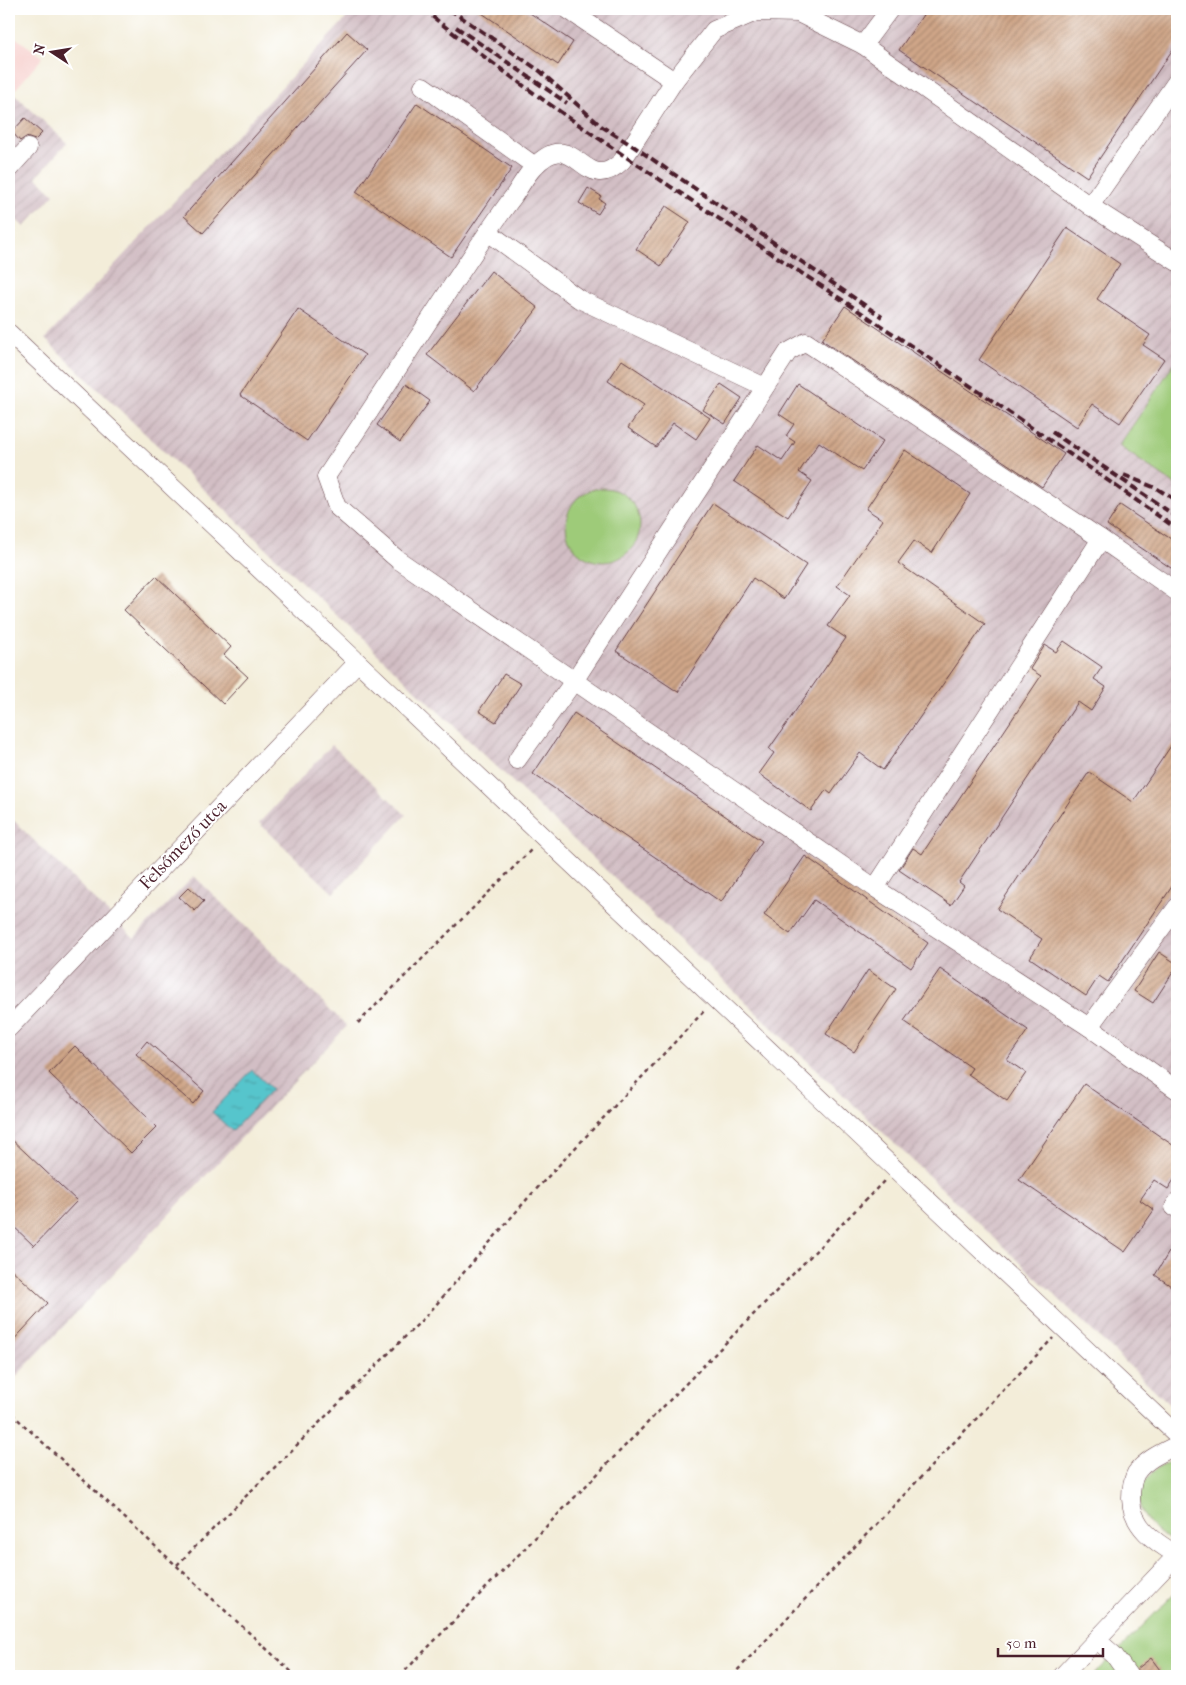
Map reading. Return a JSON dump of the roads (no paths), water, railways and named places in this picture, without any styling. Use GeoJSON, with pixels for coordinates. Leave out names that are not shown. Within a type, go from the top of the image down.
{"type":"FeatureCollection","features":[{"type":"Feature","properties":{"kind":"street"},"geometry":{"type":"LineString","coordinates":[[567,9],[674,82]]}},
{"type":"Feature","properties":{"kind":"street"},"geometry":{"type":"LineString","coordinates":[[863,45],[890,9]]}},
{"type":"Feature","properties":{"kind":"street"},"geometry":{"type":"LineString","coordinates":[[1177,262],[1090,206],[863,45],[798,13],[756,12],[714,30],[674,82],[626,157],[615,169],[606,174],[594,172],[569,154],[558,152],[535,166],[488,232],[326,477],[337,508],[397,559],[875,888],[1089,1027],[1177,1090]]}},
{"type":"Feature","properties":{"kind":"street"},"geometry":{"type":"LineString","coordinates":[[1090,206],[1177,80]]}},
{"type":"Feature","properties":{"kind":"street"},"geometry":{"type":"LineString","coordinates":[[423,86],[535,166]]}},
{"type":"Feature","properties":{"kind":"street"},"geometry":{"type":"LineString","coordinates":[[488,232],[578,299],[765,387]]}},
{"type":"Feature","properties":{"kind":"street"},"geometry":{"type":"LineString","coordinates":[[9,334],[1177,1435]]}},
{"type":"Feature","properties":{"kind":"street"},"geometry":{"type":"LineString","coordinates":[[517,760],[574,681],[788,352],[806,342],[1177,592]]}},
{"type":"Feature","properties":{"kind":"street"},"geometry":{"type":"LineString","coordinates":[[875,888],[1101,539]]}},
{"type":"Feature","properties":{"kind":"street","name":"Felsőmező utca"},"geometry":{"type":"LineString","coordinates":[[9,1028],[357,662]]}},
{"type":"Feature","properties":{"kind":"street"},"geometry":{"type":"LineString","coordinates":[[1089,1027],[1177,907]]}},
{"type":"Feature","properties":{"kind":"street"},"geometry":{"type":"LineString","coordinates":[[1062,1676],[1177,1555],[1156,1543],[1142,1528],[1131,1512],[1131,1491],[1136,1473],[1152,1457],[1177,1445]]}},
{"type":"Feature","properties":{"kind":"street"},"geometry":{"type":"LineString","coordinates":[[1097,1640],[1114,1655],[1129,1676]]}},
{"type":"Feature","properties":{"kind":"water"},"geometry":{"type":"Polygon","coordinates":[[[252,1070],[272,1089],[232,1131],[212,1112],[252,1070]]]}},
{"type":"Feature","properties":{"kind":"railway"},"geometry":{"type":"LineString","coordinates":[[423,9],[551,106],[926,356],[1177,529]]}},
{"type":"Feature","properties":{"kind":"railway"},"geometry":{"type":"LineString","coordinates":[[449,9],[540,71],[601,126],[882,317]]}},
{"type":"Feature","properties":{"kind":"railway"},"geometry":{"type":"LineString","coordinates":[[456,27],[567,103]]}},
{"type":"Feature","properties":{"kind":"railway"},"geometry":{"type":"LineString","coordinates":[[1052,432],[1177,517]]}},
{"type":"Feature","properties":{"kind":"railway"},"geometry":{"type":"LineString","coordinates":[[1124,475],[1156,488],[1177,501]]}}]}
